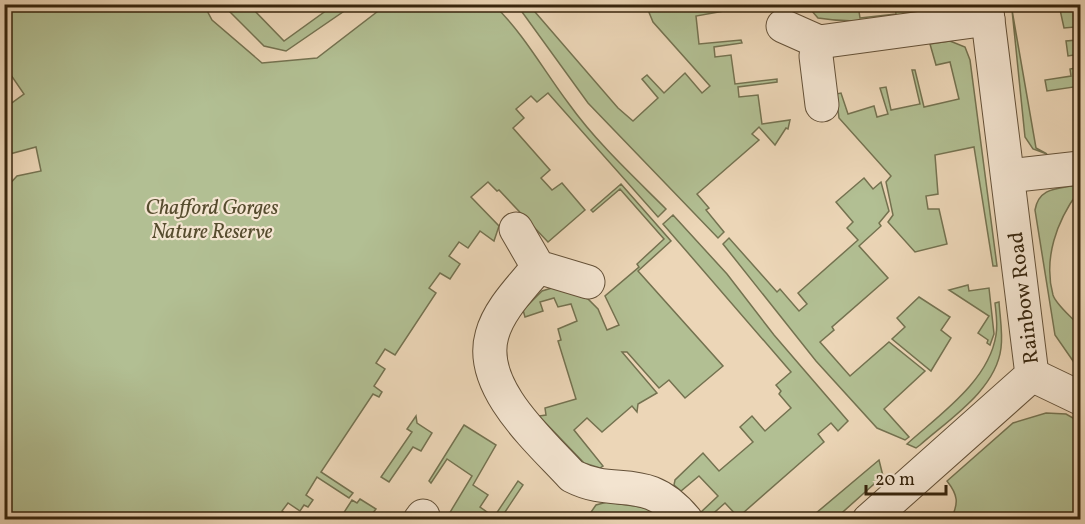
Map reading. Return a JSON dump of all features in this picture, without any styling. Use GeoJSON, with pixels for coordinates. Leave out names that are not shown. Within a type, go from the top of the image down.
{"type":"FeatureCollection","features":[{"type":"Feature","properties":{"kind":"street"},"geometry":{"type":"LineString","coordinates":[[783,26],[819,42],[987,12]]}},
{"type":"Feature","properties":{"kind":"street","name":"Rainbow Road"},"geometry":{"type":"LineString","coordinates":[[869,519],[1032,375],[987,12]]}},
{"type":"Feature","properties":{"kind":"street"},"geometry":{"type":"LineString","coordinates":[[819,42],[816,56],[822,105]]}},
{"type":"Feature","properties":{"kind":"street"},"geometry":{"type":"LineString","coordinates":[[1009,176],[1080,168]]}},
{"type":"Feature","properties":{"kind":"street"},"geometry":{"type":"LineString","coordinates":[[516,229],[538,267],[588,282]]}},
{"type":"Feature","properties":{"kind":"street"},"geometry":{"type":"LineString","coordinates":[[538,267],[502,313],[492,335],[492,371],[507,402],[572,476],[585,482],[645,489],[668,500],[686,519]]}},
{"type":"Feature","properties":{"kind":"street"},"geometry":{"type":"LineString","coordinates":[[1032,375],[1080,398]]}},
{"type":"Feature","properties":{"kind":"green space","name":"Chafford Gorges Nature Reserve"},"geometry":{"type":"Polygon","coordinates":[[[5,4],[204,5],[212,20],[262,63],[317,58],[386,5],[494,5],[524,40],[591,132],[666,209],[658,217],[548,93],[537,102],[531,96],[516,109],[524,118],[513,128],[550,170],[541,178],[552,190],[562,183],[585,210],[548,242],[499,190],[497,191],[488,182],[471,197],[499,226],[494,241],[480,231],[468,248],[459,242],[449,256],[460,264],[450,279],[440,273],[429,288],[436,293],[395,355],[385,349],[376,363],[385,369],[374,386],[382,392],[379,397],[373,394],[321,472],[353,493],[349,498],[317,477],[306,495],[313,500],[308,507],[304,505],[300,511],[288,503],[282,511],[290,517],[288,520],[5,519],[4,213],[10,195],[5,194],[5,189],[17,176],[41,171],[36,147],[6,155],[5,143],[11,142],[7,122],[5,122],[5,108],[24,94],[11,75],[5,79],[5,4]]]}},
{"type":"Feature","properties":{"kind":"green space"},"geometry":{"type":"Polygon","coordinates":[[[223,5],[249,5],[284,41],[334,5],[353,5],[286,51],[264,46],[223,5]]]}},
{"type":"Feature","properties":{"kind":"green space"},"geometry":{"type":"Polygon","coordinates":[[[517,5],[529,5],[618,108],[633,121],[658,98],[642,79],[647,75],[664,93],[685,73],[702,93],[710,86],[653,22],[646,5],[701,5],[703,10],[729,7],[729,10],[696,16],[699,44],[741,40],[742,43],[714,47],[715,57],[731,55],[735,84],[777,79],[777,82],[738,87],[739,97],[758,95],[762,124],[790,120],[788,129],[786,128],[775,145],[759,127],[752,134],[759,140],[697,194],[709,208],[706,210],[724,232],[718,238],[588,103],[517,5]]]}},
{"type":"Feature","properties":{"kind":"green space"},"geometry":{"type":"Polygon","coordinates":[[[811,5],[858,5],[860,18],[896,14],[895,5],[919,5],[919,14],[869,20],[831,20],[818,18],[811,10],[811,5]]]}},
{"type":"Feature","properties":{"kind":"green space"},"geometry":{"type":"Polygon","coordinates":[[[1059,5],[1080,5],[1080,54],[1068,56],[1066,41],[1077,40],[1075,27],[1064,28],[1059,5]]]}},
{"type":"Feature","properties":{"kind":"green space"},"geometry":{"type":"Polygon","coordinates":[[[1012,10],[1036,148],[1047,154],[1033,149],[1025,137],[1012,10]]]}},
{"type":"Feature","properties":{"kind":"green space"},"geometry":{"type":"Polygon","coordinates":[[[950,41],[965,47],[970,60],[997,266],[993,266],[974,147],[935,155],[938,194],[926,196],[928,209],[939,209],[947,244],[915,252],[888,222],[893,215],[886,182],[891,176],[839,118],[836,94],[841,93],[848,114],[874,106],[877,117],[888,114],[880,88],[886,87],[891,110],[920,104],[912,70],[915,70],[924,107],[959,99],[950,62],[936,65],[930,44],[950,41]]]}},
{"type":"Feature","properties":{"kind":"green space"},"geometry":{"type":"Polygon","coordinates":[[[1080,67],[1080,86],[1047,91],[1045,80],[1071,76],[1070,69],[1080,67]]]}},
{"type":"Feature","properties":{"kind":"green space"},"geometry":{"type":"Polygon","coordinates":[[[864,178],[873,189],[881,182],[889,211],[879,223],[881,226],[859,246],[888,278],[832,327],[834,330],[820,342],[850,376],[889,342],[925,371],[884,409],[909,437],[905,440],[877,428],[816,361],[723,244],[729,238],[777,292],[780,289],[799,311],[807,304],[798,293],[858,240],[847,228],[853,222],[836,202],[864,178]]]}},
{"type":"Feature","properties":{"kind":"green space"},"geometry":{"type":"Polygon","coordinates":[[[621,184],[671,241],[638,271],[723,366],[685,398],[669,380],[659,388],[627,352],[622,352],[657,393],[638,404],[637,412],[632,406],[602,432],[587,418],[574,430],[603,466],[600,468],[584,463],[539,416],[546,415],[545,408],[576,399],[558,341],[561,340],[558,329],[577,321],[571,304],[558,307],[554,298],[540,302],[543,311],[525,317],[523,310],[542,291],[555,287],[588,299],[598,309],[607,330],[619,325],[605,296],[639,267],[637,264],[664,239],[620,189],[593,212],[591,210],[621,184]]]}},
{"type":"Feature","properties":{"kind":"green space"},"geometry":{"type":"Polygon","coordinates":[[[1077,185],[1078,192],[1064,215],[1054,240],[1050,281],[1055,299],[1080,327],[1080,371],[1055,335],[1035,210],[1037,202],[1050,190],[1077,185]]]}},
{"type":"Feature","properties":{"kind":"green space"},"geometry":{"type":"Polygon","coordinates":[[[673,215],[727,274],[774,335],[848,421],[838,431],[831,423],[818,434],[824,442],[743,513],[748,519],[740,519],[725,503],[707,519],[700,513],[718,496],[699,476],[681,491],[674,485],[675,480],[703,453],[719,471],[753,442],[740,427],[752,416],[765,431],[791,408],[779,394],[781,391],[776,385],[791,372],[663,224],[673,215]]]}},
{"type":"Feature","properties":{"kind":"green space"},"geometry":{"type":"Polygon","coordinates":[[[968,285],[969,291],[989,288],[994,334],[990,345],[987,343],[988,340],[978,333],[989,316],[949,290],[968,285]]]}},
{"type":"Feature","properties":{"kind":"green space"},"geometry":{"type":"Polygon","coordinates":[[[919,297],[950,317],[941,330],[951,338],[931,371],[892,339],[905,327],[897,318],[919,297]]]}},
{"type":"Feature","properties":{"kind":"green space"},"geometry":{"type":"Polygon","coordinates":[[[999,302],[1001,348],[997,363],[981,391],[916,448],[907,444],[961,396],[984,367],[996,335],[995,303],[999,302]]]}},
{"type":"Feature","properties":{"kind":"green space"},"geometry":{"type":"Polygon","coordinates":[[[1046,413],[1066,414],[1080,422],[1080,519],[951,519],[956,499],[947,481],[1013,423],[1046,413]]]}},
{"type":"Feature","properties":{"kind":"green space"},"geometry":{"type":"Polygon","coordinates":[[[416,416],[417,423],[432,433],[421,451],[413,447],[389,482],[381,477],[412,432],[407,429],[416,416]]]}},
{"type":"Feature","properties":{"kind":"green space"},"geometry":{"type":"Polygon","coordinates":[[[464,425],[496,445],[473,485],[488,495],[480,507],[494,517],[518,481],[523,485],[503,515],[508,519],[446,519],[472,476],[447,459],[431,483],[429,481],[464,425]]]}},
{"type":"Feature","properties":{"kind":"green space"},"geometry":{"type":"Polygon","coordinates":[[[879,460],[883,476],[835,519],[809,519],[879,460]]]}},
{"type":"Feature","properties":{"kind":"green space"},"geometry":{"type":"Polygon","coordinates":[[[360,499],[376,509],[368,519],[349,519],[343,514],[352,500],[357,503],[360,499]]]}},
{"type":"Feature","properties":{"kind":"green space"},"geometry":{"type":"Polygon","coordinates":[[[607,502],[647,508],[664,519],[595,519],[589,515],[596,505],[607,502]]]}}]}
